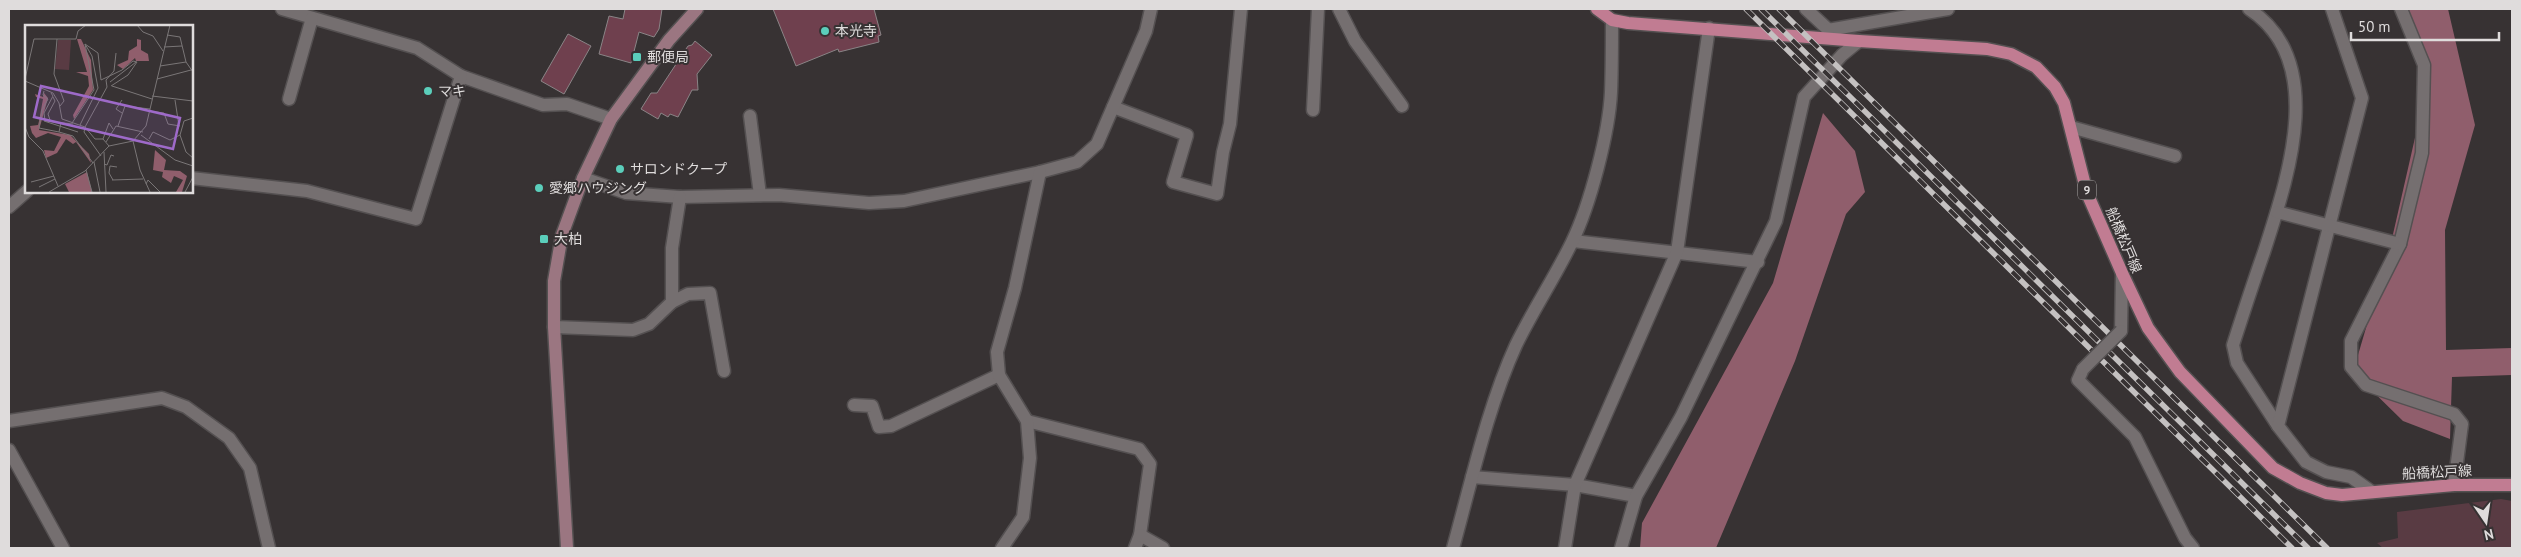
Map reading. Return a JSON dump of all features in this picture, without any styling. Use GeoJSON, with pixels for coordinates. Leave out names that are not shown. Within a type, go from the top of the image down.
{"type":"FeatureCollection","features":[{"type":"Feature","properties":{"kind":"main road","name":"船橋松戸線"},"geometry":{"type":"LineString","coordinates":[[1604,13],[1709,28],[1833,34],[1858,41],[1987,48],[2011,54],[2036,67],[2055,87],[2064,103],[2088,193],[2148,328],[2180,372],[2273,468],[2300,483],[2326,493],[2342,495],[2454,484],[2512,486]]}},
{"type":"Feature","properties":{"kind":"street"},"geometry":{"type":"LineString","coordinates":[[282,9],[417,48],[461,76],[543,105],[567,104],[612,119]]}},
{"type":"Feature","properties":{"kind":"street"},"geometry":{"type":"LineString","coordinates":[[568,548],[554,326],[554,281],[562,235],[583,178],[612,119],[669,40],[697,9]]}},
{"type":"Feature","properties":{"kind":"street"},"geometry":{"type":"LineString","coordinates":[[583,178],[626,193],[680,197],[760,195],[869,203],[904,201],[1040,172],[1077,162],[1097,144],[1146,31],[1151,9]]}},
{"type":"Feature","properties":{"kind":"street"},"geometry":{"type":"LineString","coordinates":[[1113,107],[1188,135],[1173,182],[1218,194],[1223,152],[1230,124],[1241,9]]}},
{"type":"Feature","properties":{"kind":"street"},"geometry":{"type":"LineString","coordinates":[[1313,110],[1318,9]]}},
{"type":"Feature","properties":{"kind":"street"},"geometry":{"type":"LineString","coordinates":[[1339,9],[1355,41],[1402,106]]}},
{"type":"Feature","properties":{"kind":"street"},"geometry":{"type":"LineString","coordinates":[[1806,9],[1833,34],[1948,9]]}},
{"type":"Feature","properties":{"kind":"street"},"geometry":{"type":"LineString","coordinates":[[2249,9],[2273,31],[2284,49],[2292,71],[2296,111],[2293,145],[2277,212],[2233,346],[2237,363],[2278,426],[2306,462],[2326,472],[2352,477],[2372,492]]}},
{"type":"Feature","properties":{"kind":"street"},"geometry":{"type":"LineString","coordinates":[[2278,426],[2362,98],[2332,9]]}},
{"type":"Feature","properties":{"kind":"street"},"geometry":{"type":"LineString","coordinates":[[2401,9],[2424,65],[2422,153],[2400,244],[2351,341],[2351,367],[2366,385],[2454,414],[2462,424],[2454,484]]}},
{"type":"Feature","properties":{"kind":"street"},"geometry":{"type":"LineString","coordinates":[[1453,548],[1472,477],[1503,378],[1516,345],[1573,241],[1588,200],[1606,133],[1611,93],[1604,13]]}},
{"type":"Feature","properties":{"kind":"street"},"geometry":{"type":"LineString","coordinates":[[289,99],[312,18]]}},
{"type":"Feature","properties":{"kind":"street"},"geometry":{"type":"LineString","coordinates":[[1565,548],[1575,485],[1676,252],[1709,28]]}},
{"type":"Feature","properties":{"kind":"street"},"geometry":{"type":"LineString","coordinates":[[1621,548],[1636,496],[1681,417],[1758,262],[1776,221],[1804,96],[1842,55],[1858,41]]}},
{"type":"Feature","properties":{"kind":"street"},"geometry":{"type":"LineString","coordinates":[[192,178],[307,191],[416,219],[461,76]]}},
{"type":"Feature","properties":{"kind":"street"},"geometry":{"type":"LineString","coordinates":[[750,116],[760,195]]}},
{"type":"Feature","properties":{"kind":"street"},"geometry":{"type":"LineString","coordinates":[[2070,127],[2175,156]]}},
{"type":"Feature","properties":{"kind":"street"},"geometry":{"type":"LineString","coordinates":[[1002,548],[1023,516],[1030,458],[1026,421],[999,375],[997,352],[1015,288],[1040,172]]}},
{"type":"Feature","properties":{"kind":"street"},"geometry":{"type":"LineString","coordinates":[[9,207],[26,192]]}},
{"type":"Feature","properties":{"kind":"street"},"geometry":{"type":"LineString","coordinates":[[672,302],[672,248],[680,197]]}},
{"type":"Feature","properties":{"kind":"street"},"geometry":{"type":"LineString","coordinates":[[2277,212],[2400,244]]}},
{"type":"Feature","properties":{"kind":"street"},"geometry":{"type":"LineString","coordinates":[[1573,241],[1758,262]]}},
{"type":"Feature","properties":{"kind":"street"},"geometry":{"type":"LineString","coordinates":[[2122,273],[2121,331],[2083,368],[2078,380],[2135,437],[2185,538],[2193,548]]}},
{"type":"Feature","properties":{"kind":"street"},"geometry":{"type":"LineString","coordinates":[[554,326],[633,330],[649,324],[672,302],[688,294],[710,293],[724,371]]}},
{"type":"Feature","properties":{"kind":"street"},"geometry":{"type":"LineString","coordinates":[[854,405],[872,406],[879,427],[891,426],[999,375]]}},
{"type":"Feature","properties":{"kind":"street"},"geometry":{"type":"LineString","coordinates":[[9,422],[162,398],[186,407],[229,438],[250,468],[269,548]]}},
{"type":"Feature","properties":{"kind":"street"},"geometry":{"type":"LineString","coordinates":[[1026,421],[1139,449],[1150,464],[1140,535],[1135,548]]}},
{"type":"Feature","properties":{"kind":"street"},"geometry":{"type":"LineString","coordinates":[[9,450],[63,548]]}},
{"type":"Feature","properties":{"kind":"street"},"geometry":{"type":"LineString","coordinates":[[1472,477],[1575,485],[1636,496]]}},
{"type":"Feature","properties":{"kind":"street"},"geometry":{"type":"LineString","coordinates":[[1140,535],[1163,548]]}},
{"type":"Feature","properties":{"kind":"shaded area"},"geometry":{"type":"Polygon","coordinates":[[[2405,9],[2448,9],[2475,125],[2445,230],[2446,350],[2512,348],[2512,375],[2452,377],[2450,439],[2403,421],[2353,372],[2391,243],[2427,85],[2405,9]]]}},
{"type":"Feature","properties":{"kind":"shaded area"},"geometry":{"type":"Polygon","coordinates":[[[1823,113],[1855,151],[1865,192],[1846,214],[1795,361],[1716,548],[1640,548],[1642,523],[1773,283],[1823,113]]]}},
{"type":"Feature","properties":{"kind":"shaded area"},"geometry":{"type":"Polygon","coordinates":[[[2501,499],[2512,501],[2512,548],[2383,548],[2377,543],[2398,538],[2397,512],[2501,499]]]}},
{"type":"Feature","properties":{"kind":"building"},"geometry":{"type":"Polygon","coordinates":[[[625,9],[662,9],[659,29],[654,37],[639,32],[631,63],[599,54],[609,16],[623,19],[625,9]]]}},
{"type":"Feature","properties":{"kind":"building"},"geometry":{"type":"Polygon","coordinates":[[[773,9],[874,9],[881,35],[878,36],[879,42],[839,52],[838,49],[796,66],[773,9]]]}},
{"type":"Feature","properties":{"kind":"building"},"geometry":{"type":"Polygon","coordinates":[[[568,34],[591,46],[564,94],[541,81],[568,34]]]}},
{"type":"Feature","properties":{"kind":"building"},"geometry":{"type":"Polygon","coordinates":[[[695,41],[712,55],[697,74],[698,90],[692,90],[678,117],[670,114],[668,117],[661,113],[658,119],[641,109],[651,93],[657,93],[688,46],[692,45],[695,41]]]}},
{"type":"Feature","properties":{"kind":"railway"},"geometry":{"type":"LineString","coordinates":[[1746,9],[2292,548]]}},
{"type":"Feature","properties":{"kind":"railway"},"geometry":{"type":"LineString","coordinates":[[1761,9],[2308,548]]}},
{"type":"Feature","properties":{"kind":"railway"},"geometry":{"type":"LineString","coordinates":[[1779,9],[2327,548]]}},
{"type":"Feature","properties":{"kind":"place","name":"本光寺"},"geometry":{"type":"Point","coordinates":[825,31]}},
{"type":"Feature","properties":{"kind":"place","name":"郵便局"},"geometry":{"type":"Point","coordinates":[637,57]}},
{"type":"Feature","properties":{"kind":"place","name":"マキ"},"geometry":{"type":"Point","coordinates":[428,91]}},
{"type":"Feature","properties":{"kind":"place","name":"サロンドクープ"},"geometry":{"type":"Point","coordinates":[620,169]}},
{"type":"Feature","properties":{"kind":"place","name":"愛郷ハウジング"},"geometry":{"type":"Point","coordinates":[539,188]}},
{"type":"Feature","properties":{"kind":"place","name":"大柏"},"geometry":{"type":"Point","coordinates":[544,239]}}]}
